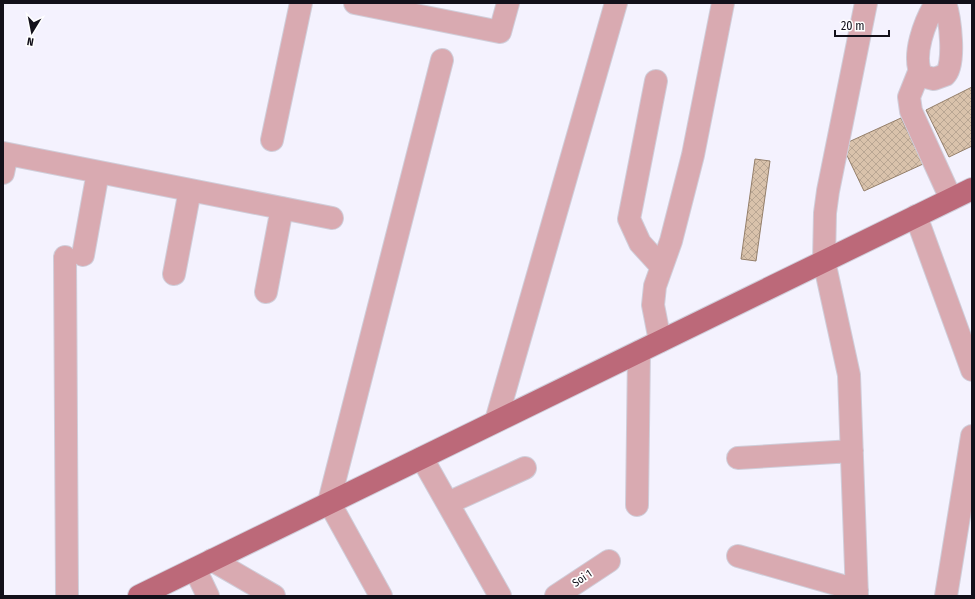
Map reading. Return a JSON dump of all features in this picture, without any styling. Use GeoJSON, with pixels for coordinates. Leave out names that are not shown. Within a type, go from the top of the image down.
{"type":"FeatureCollection","features":[{"type":"Feature","properties":{"kind":"main road"},"geometry":{"type":"LineString","coordinates":[[139,596],[972,188]]}},
{"type":"Feature","properties":{"kind":"street"},"geometry":{"type":"LineString","coordinates":[[272,140],[301,3]]}},
{"type":"Feature","properties":{"kind":"street"},"geometry":{"type":"LineString","coordinates":[[355,3],[500,32],[508,3]]}},
{"type":"Feature","properties":{"kind":"street"},"geometry":{"type":"LineString","coordinates":[[496,422],[616,3]]}},
{"type":"Feature","properties":{"kind":"street"},"geometry":{"type":"LineString","coordinates":[[660,341],[653,305],[655,286],[671,241],[693,155],[723,3]]}},
{"type":"Feature","properties":{"kind":"street"},"geometry":{"type":"LineString","coordinates":[[738,556],[857,593],[848,366],[824,261],[825,212],[828,190],[866,3]]}},
{"type":"Feature","properties":{"kind":"street"},"geometry":{"type":"LineString","coordinates":[[936,3],[928,18],[921,39],[917,59],[919,72],[909,97],[911,111],[951,199]]}},
{"type":"Feature","properties":{"kind":"street"},"geometry":{"type":"LineString","coordinates":[[919,72],[922,76],[934,79],[946,75],[950,68],[950,22],[946,3]]}},
{"type":"Feature","properties":{"kind":"street"},"geometry":{"type":"LineString","coordinates":[[381,596],[330,502],[442,60]]}},
{"type":"Feature","properties":{"kind":"street"},"geometry":{"type":"LineString","coordinates":[[656,81],[629,219],[640,243],[661,266]]}},
{"type":"Feature","properties":{"kind":"street"},"geometry":{"type":"LineString","coordinates":[[4,160],[98,172],[332,218]]}},
{"type":"Feature","properties":{"kind":"street"},"geometry":{"type":"LineString","coordinates":[[67,596],[74,256],[98,172]]}},
{"type":"Feature","properties":{"kind":"street"},"geometry":{"type":"LineString","coordinates":[[174,274],[190,190]]}},
{"type":"Feature","properties":{"kind":"street"},"geometry":{"type":"LineString","coordinates":[[266,292],[282,208]]}},
{"type":"Feature","properties":{"kind":"street"},"geometry":{"type":"LineString","coordinates":[[916,216],[972,370]]}},
{"type":"Feature","properties":{"kind":"street"},"geometry":{"type":"LineString","coordinates":[[637,505],[639,352]]}},
{"type":"Feature","properties":{"kind":"street"},"geometry":{"type":"LineString","coordinates":[[946,596],[972,436]]}},
{"type":"Feature","properties":{"kind":"street"},"geometry":{"type":"LineString","coordinates":[[738,458],[852,451]]}},
{"type":"Feature","properties":{"kind":"street"},"geometry":{"type":"LineString","coordinates":[[422,458],[500,596]]}},
{"type":"Feature","properties":{"kind":"street"},"geometry":{"type":"LineString","coordinates":[[448,503],[525,468]]}},
{"type":"Feature","properties":{"kind":"street","name":"Soi 1"},"geometry":{"type":"LineString","coordinates":[[556,596],[609,561]]}},
{"type":"Feature","properties":{"kind":"street"},"geometry":{"type":"LineString","coordinates":[[203,564],[208,596]]}},
{"type":"Feature","properties":{"kind":"street"},"geometry":{"type":"LineString","coordinates":[[203,564],[274,596]]}},
{"type":"Feature","properties":{"kind":"building"},"geometry":{"type":"Polygon","coordinates":[[[972,87],[972,146],[949,157],[926,110],[972,87]]]}},
{"type":"Feature","properties":{"kind":"building"},"geometry":{"type":"Polygon","coordinates":[[[901,118],[923,164],[864,191],[842,145],[901,118]]]}},
{"type":"Feature","properties":{"kind":"building"},"geometry":{"type":"Polygon","coordinates":[[[755,159],[770,161],[756,261],[741,259],[755,159]]]}}]}
